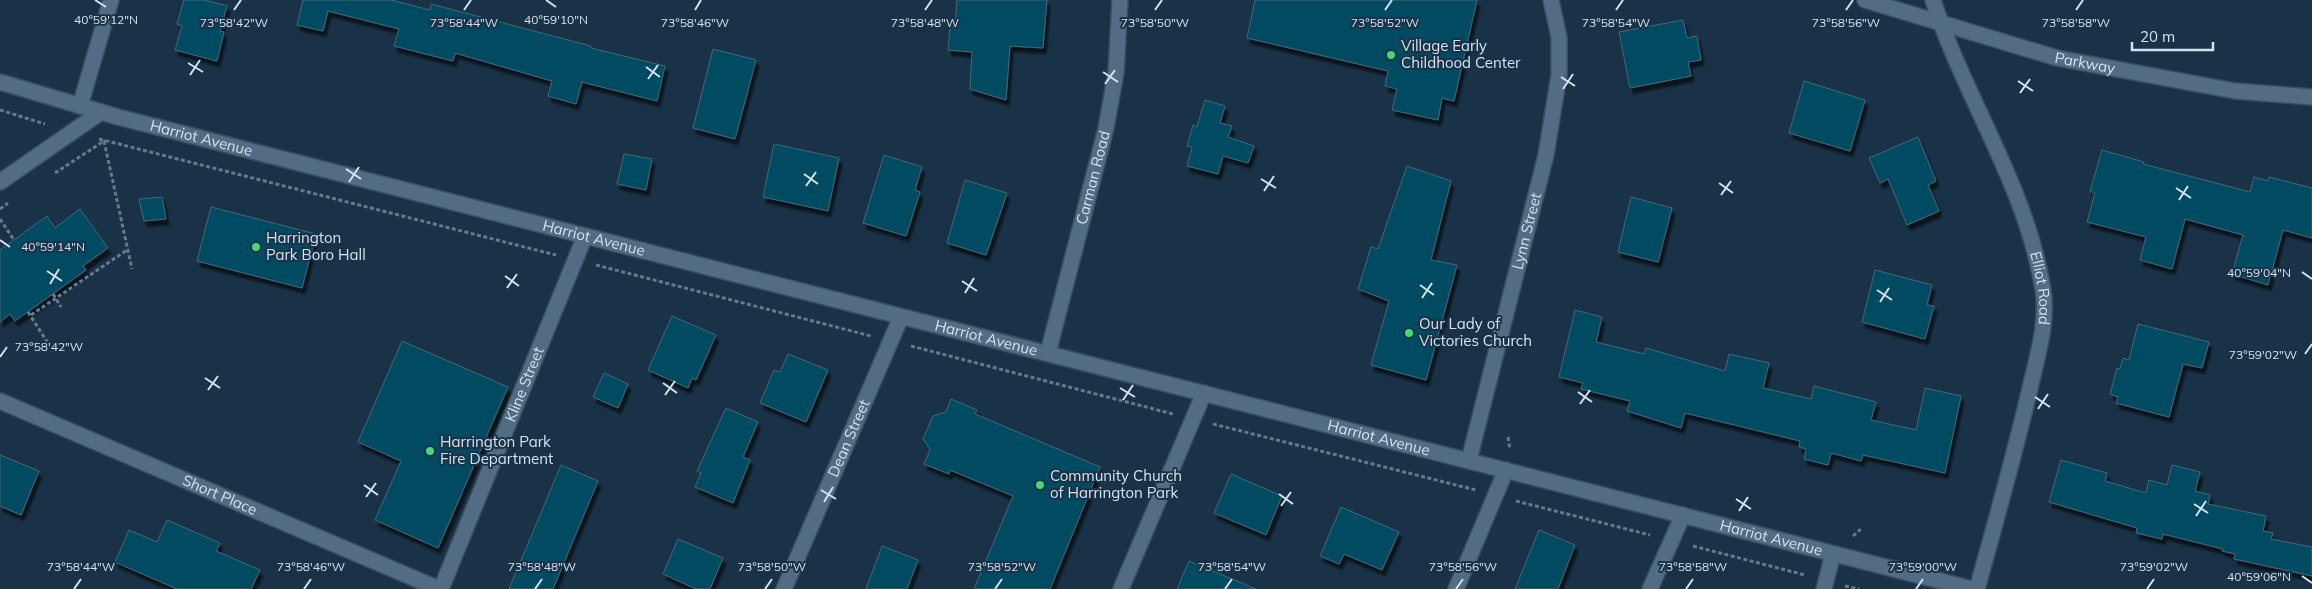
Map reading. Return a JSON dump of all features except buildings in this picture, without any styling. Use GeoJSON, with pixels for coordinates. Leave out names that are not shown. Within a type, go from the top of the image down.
{"type":"FeatureCollection","features":[{"type":"Feature","properties":{"kind":"street"},"geometry":{"type":"LineString","coordinates":[[80,106],[111,0]]}},
{"type":"Feature","properties":{"kind":"street","name":"Carman Road"},"geometry":{"type":"LineString","coordinates":[[1048,353],[1106,128],[1116,72],[1120,0]]}},
{"type":"Feature","properties":{"kind":"street","name":"Lynn Street"},"geometry":{"type":"LineString","coordinates":[[1469,460],[1546,155],[1559,75],[1559,37],[1551,0]]}},
{"type":"Feature","properties":{"kind":"street","name":"Parkway"},"geometry":{"type":"LineString","coordinates":[[1865,0],[2057,58],[2235,91],[2312,97]]}},
{"type":"Feature","properties":{"kind":"street","name":"Elliot Road"},"geometry":{"type":"LineString","coordinates":[[1934,0],[1941,23],[1996,145],[2032,243],[2043,292],[2042,337],[2021,430],[1977,589]]}},
{"type":"Feature","properties":{"kind":"street","name":"Harriot Avenue"},"geometry":{"type":"LineString","coordinates":[[0,82],[100,112],[1972,589]]}},
{"type":"Feature","properties":{"kind":"street"},"geometry":{"type":"LineString","coordinates":[[0,182],[100,112]]}},
{"type":"Feature","properties":{"kind":"street","name":"Kline Street"},"geometry":{"type":"LineString","coordinates":[[440,589],[585,236]]}},
{"type":"Feature","properties":{"kind":"street","name":"Dean Street"},"geometry":{"type":"LineString","coordinates":[[784,589],[901,317]]}},
{"type":"Feature","properties":{"kind":"street"},"geometry":{"type":"LineString","coordinates":[[1121,589],[1204,393]]}},
{"type":"Feature","properties":{"kind":"street","name":"Short Place"},"geometry":{"type":"LineString","coordinates":[[0,401],[440,589]]}},
{"type":"Feature","properties":{"kind":"street"},"geometry":{"type":"LineString","coordinates":[[1456,589],[1506,470]]}},
{"type":"Feature","properties":{"kind":"street"},"geometry":{"type":"LineString","coordinates":[[1650,589],[1683,515]]}},
{"type":"Feature","properties":{"kind":"street"},"geometry":{"type":"LineString","coordinates":[[1825,585],[1833,554]]}},
{"type":"Feature","properties":{"kind":"path"},"geometry":{"type":"LineString","coordinates":[[0,110],[104,141],[1495,495],[1671,541],[1825,585],[1858,589]]}},
{"type":"Feature","properties":{"kind":"path"},"geometry":{"type":"LineString","coordinates":[[48,177],[104,141]]}},
{"type":"Feature","properties":{"kind":"path"},"geometry":{"type":"LineString","coordinates":[[104,141],[132,269]]}},
{"type":"Feature","properties":{"kind":"path"},"geometry":{"type":"LineString","coordinates":[[0,209],[16,198]]}},
{"type":"Feature","properties":{"kind":"path"},"geometry":{"type":"LineString","coordinates":[[0,219],[14,240]]}},
{"type":"Feature","properties":{"kind":"path"},"geometry":{"type":"LineString","coordinates":[[53,351],[29,314],[128,250]]}},
{"type":"Feature","properties":{"kind":"path"},"geometry":{"type":"LineString","coordinates":[[53,294],[61,307]]}},
{"type":"Feature","properties":{"kind":"place","name":"Village Early Childhood Center"},"geometry":{"type":"Point","coordinates":[1391,55]}},
{"type":"Feature","properties":{"kind":"place","name":"Harrington Park Boro Hall"},"geometry":{"type":"Point","coordinates":[256,247]}},
{"type":"Feature","properties":{"kind":"place","name":"Our Lady of Victories Church"},"geometry":{"type":"Point","coordinates":[1409,333]}},
{"type":"Feature","properties":{"kind":"place","name":"Harrington Park Fire Department"},"geometry":{"type":"Point","coordinates":[430,451]}},
{"type":"Feature","properties":{"kind":"place","name":"Community Church of Harrington Park"},"geometry":{"type":"Point","coordinates":[1040,485]}}]}
